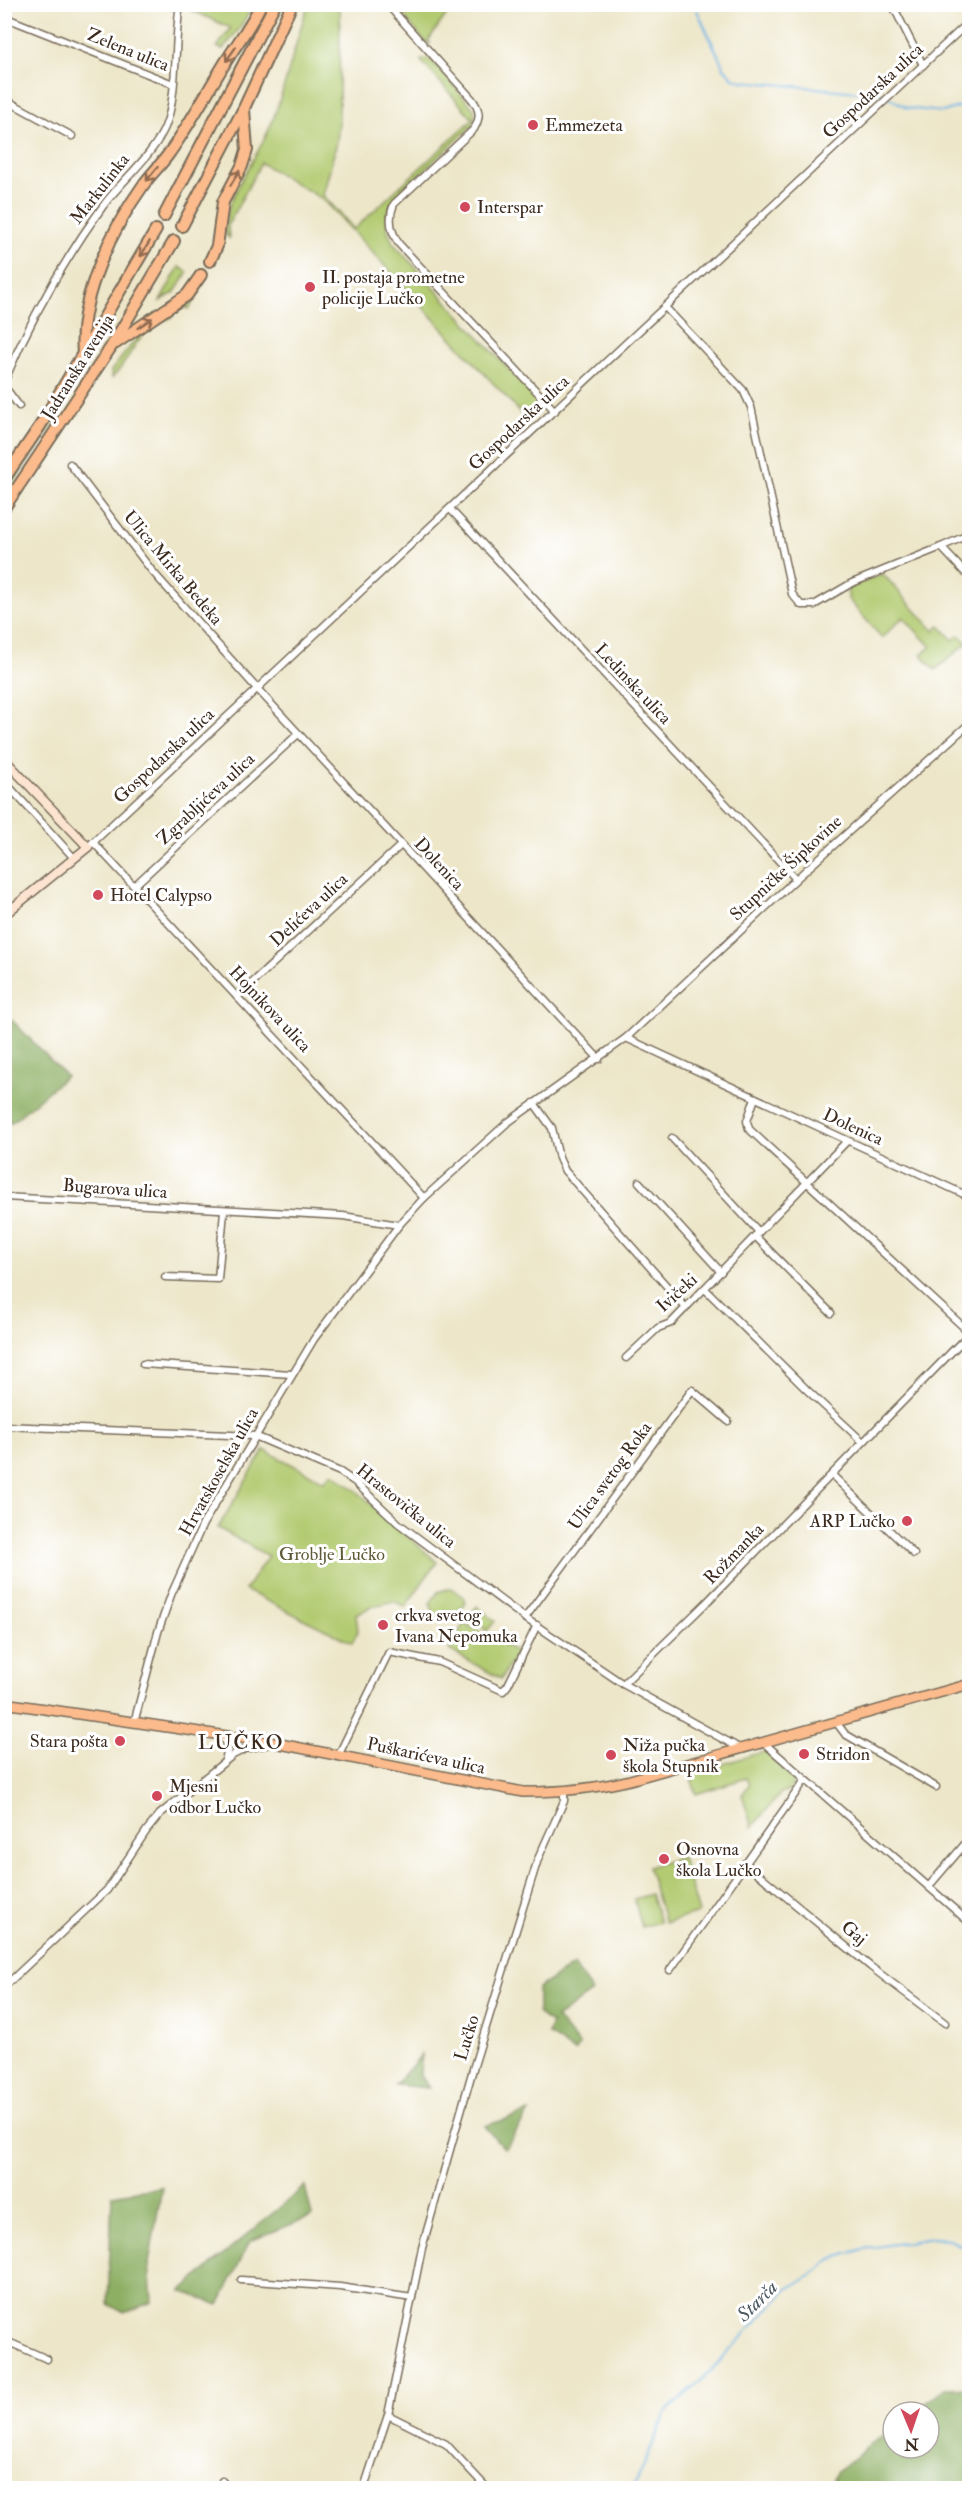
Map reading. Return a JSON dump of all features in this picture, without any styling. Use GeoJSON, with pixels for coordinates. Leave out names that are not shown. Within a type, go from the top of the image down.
{"type":"FeatureCollection","features":[{"type":"Feature","properties":{"kind":"highway"},"geometry":{"type":"LineString","coordinates":[[83,354],[82,327],[85,313],[103,257],[110,243],[144,184],[170,153],[229,56],[249,29],[261,4]]}},
{"type":"Feature","properties":{"kind":"highway"},"geometry":{"type":"LineString","coordinates":[[164,216],[275,4]]}},
{"type":"Feature","properties":{"kind":"highway"},"geometry":{"type":"LineString","coordinates":[[182,226],[244,108],[292,4]]}},
{"type":"Feature","properties":{"kind":"highway"},"geometry":{"type":"LineString","coordinates":[[210,261],[217,246],[223,202],[228,188],[242,166],[246,150],[244,108]]}},
{"type":"Feature","properties":{"kind":"highway","name":"Jadranska avenija"},"geometry":{"type":"LineString","coordinates":[[4,478],[61,392],[156,230]]}},
{"type":"Feature","properties":{"kind":"highway","name":"Jadranska avenija"},"geometry":{"type":"LineString","coordinates":[[4,508],[111,347],[174,241]]}},
{"type":"Feature","properties":{"kind":"highway"},"geometry":{"type":"LineString","coordinates":[[111,347],[187,295],[201,275]]}},
{"type":"Feature","properties":{"kind":"main road","name":"Hojnikova ulica"},"geometry":{"type":"LineString","coordinates":[[4,759],[90,845]]}},
{"type":"Feature","properties":{"kind":"main road"},"geometry":{"type":"LineString","coordinates":[[4,915],[90,845]]}},
{"type":"Feature","properties":{"kind":"main road","name":"Puškarićeva ulica"},"geometry":{"type":"LineString","coordinates":[[4,1703],[275,1743],[524,1792],[564,1792],[602,1787],[969,1684]]}},
{"type":"Feature","properties":{"kind":"street","name":"Markulinka"},"geometry":{"type":"LineString","coordinates":[[4,384],[18,348],[82,236],[117,187],[156,143],[164,129],[171,110],[180,4]]}},
{"type":"Feature","properties":{"kind":"street"},"geometry":{"type":"LineString","coordinates":[[387,4],[472,99],[479,117],[474,129],[394,204],[390,216],[391,232],[399,244],[555,411]]}},
{"type":"Feature","properties":{"kind":"street"},"geometry":{"type":"LineString","coordinates":[[892,4],[923,65]]}},
{"type":"Feature","properties":{"kind":"street","name":"Zelena ulica"},"geometry":{"type":"LineString","coordinates":[[4,17],[173,84]]}},
{"type":"Feature","properties":{"kind":"street","name":"Gospodarska ulica"},"geometry":{"type":"LineString","coordinates":[[90,845],[969,21]]}},
{"type":"Feature","properties":{"kind":"street"},"geometry":{"type":"LineString","coordinates":[[4,99],[72,136]]}},
{"type":"Feature","properties":{"kind":"street"},"geometry":{"type":"LineString","coordinates":[[665,307],[743,390],[751,407],[792,594],[799,603],[806,606],[814,605],[847,586],[969,534]]}},
{"type":"Feature","properties":{"kind":"street"},"geometry":{"type":"LineString","coordinates":[[4,384],[19,406]]}},
{"type":"Feature","properties":{"kind":"street","name":"Ulica Mirka Bedeka"},"geometry":{"type":"LineString","coordinates":[[70,464],[146,564],[257,689]]}},
{"type":"Feature","properties":{"kind":"street","name":"Ledinska ulica"},"geometry":{"type":"LineString","coordinates":[[450,509],[796,879]]}},
{"type":"Feature","properties":{"kind":"street"},"geometry":{"type":"LineString","coordinates":[[941,547],[969,578]]}},
{"type":"Feature","properties":{"kind":"street","name":"Dolenica"},"geometry":{"type":"LineString","coordinates":[[257,689],[598,1059]]}},
{"type":"Feature","properties":{"kind":"street","name":"Stupničke Šipkovine"},"geometry":{"type":"LineString","coordinates":[[626,1038],[796,879],[969,723]]}},
{"type":"Feature","properties":{"kind":"street","name":"Zgrabljićeva ulica"},"geometry":{"type":"LineString","coordinates":[[134,886],[298,734]]}},
{"type":"Feature","properties":{"kind":"street"},"geometry":{"type":"LineString","coordinates":[[4,781],[74,858]]}},
{"type":"Feature","properties":{"kind":"street","name":"Hojnikova ulica"},"geometry":{"type":"LineString","coordinates":[[90,845],[134,886],[424,1198]]}},
{"type":"Feature","properties":{"kind":"street","name":"Delićeva ulica"},"geometry":{"type":"LineString","coordinates":[[237,997],[401,845]]}},
{"type":"Feature","properties":{"kind":"street","name":"Dolenica"},"geometry":{"type":"LineString","coordinates":[[626,1038],[969,1197]]}},
{"type":"Feature","properties":{"kind":"street","name":"Hrvatskoselska ulica"},"geometry":{"type":"LineString","coordinates":[[135,1723],[158,1632],[171,1595],[203,1524],[314,1339],[399,1225],[424,1198],[507,1123],[626,1038]]}},
{"type":"Feature","properties":{"kind":"street","name":"Rožmanka"},"geometry":{"type":"LineString","coordinates":[[623,1684],[832,1475],[969,1333],[806,1184],[750,1129],[747,1121],[755,1098]]}},
{"type":"Feature","properties":{"kind":"street"},"geometry":{"type":"LineString","coordinates":[[534,1103],[552,1128],[565,1172],[686,1308]]}},
{"type":"Feature","properties":{"kind":"street"},"geometry":{"type":"LineString","coordinates":[[672,1138],[831,1313]]}},
{"type":"Feature","properties":{"kind":"street","name":"Ivičeki"},"geometry":{"type":"LineString","coordinates":[[626,1358],[658,1328],[670,1323],[686,1308],[847,1141]]}},
{"type":"Feature","properties":{"kind":"street","name":"Ivičeki"},"geometry":{"type":"LineString","coordinates":[[639,1182],[720,1272]]}},
{"type":"Feature","properties":{"kind":"street","name":"Bugarova ulica"},"geometry":{"type":"LineString","coordinates":[[4,1197],[343,1216],[399,1225]]}},
{"type":"Feature","properties":{"kind":"street"},"geometry":{"type":"LineString","coordinates":[[165,1277],[218,1279],[224,1210]]}},
{"type":"Feature","properties":{"kind":"street"},"geometry":{"type":"LineString","coordinates":[[705,1289],[863,1442]]}},
{"type":"Feature","properties":{"kind":"street"},"geometry":{"type":"LineString","coordinates":[[142,1364],[291,1374]]}},
{"type":"Feature","properties":{"kind":"street","name":"Ulica svetog Roka"},"geometry":{"type":"LineString","coordinates":[[525,1618],[692,1390],[728,1421]]}},
{"type":"Feature","properties":{"kind":"street","name":"Hrastovička ulica"},"geometry":{"type":"LineString","coordinates":[[4,1426],[255,1436],[348,1476],[386,1513],[525,1618],[623,1684],[742,1749]]}},
{"type":"Feature","properties":{"kind":"street"},"geometry":{"type":"LineString","coordinates":[[832,1475],[914,1554]]}},
{"type":"Feature","properties":{"kind":"street"},"geometry":{"type":"LineString","coordinates":[[339,1754],[389,1652],[439,1662],[503,1691],[537,1625]]}},
{"type":"Feature","properties":{"kind":"street"},"geometry":{"type":"LineString","coordinates":[[836,1722],[845,1734],[936,1787]]}},
{"type":"Feature","properties":{"kind":"street"},"geometry":{"type":"LineString","coordinates":[[223,1737],[228,1749],[223,1763]]}},
{"type":"Feature","properties":{"kind":"street"},"geometry":{"type":"LineString","coordinates":[[4,1987],[106,1890],[160,1814],[208,1778],[223,1763],[245,1749],[275,1743]]}},
{"type":"Feature","properties":{"kind":"street"},"geometry":{"type":"LineString","coordinates":[[764,1743],[969,1922]]}},
{"type":"Feature","properties":{"kind":"street"},"geometry":{"type":"LineString","coordinates":[[670,1970],[805,1780]]}},
{"type":"Feature","properties":{"kind":"street","name":"Lučko"},"geometry":{"type":"LineString","coordinates":[[364,2488],[388,2415],[422,2248],[473,2069],[538,1859],[564,1801],[564,1792]]}},
{"type":"Feature","properties":{"kind":"street"},"geometry":{"type":"LineString","coordinates":[[929,1886],[969,1838]]}},
{"type":"Feature","properties":{"kind":"street","name":"Gaj"},"geometry":{"type":"LineString","coordinates":[[745,1863],[879,1973],[945,2023]]}},
{"type":"Feature","properties":{"kind":"street"},"geometry":{"type":"LineString","coordinates":[[241,2280],[340,2287],[412,2298]]}},
{"type":"Feature","properties":{"kind":"street"},"geometry":{"type":"LineString","coordinates":[[4,2340],[46,2359]]}},
{"type":"Feature","properties":{"kind":"street"},"geometry":{"type":"LineString","coordinates":[[388,2415],[446,2444],[487,2488]]}},
{"type":"Feature","properties":{"kind":"street"},"geometry":{"type":"LineString","coordinates":[[222,2481],[228,2488]]}},
{"type":"Feature","properties":{"kind":"green space"},"geometry":{"type":"Polygon","coordinates":[[[253,4],[240,28],[223,49],[217,47],[231,28],[184,5],[253,4]]]}},
{"type":"Feature","properties":{"kind":"green space"},"geometry":{"type":"Polygon","coordinates":[[[308,5],[340,5],[339,122],[337,142],[323,195],[354,229],[473,119],[421,61],[422,59],[430,59],[474,109],[475,118],[472,126],[393,200],[388,212],[387,224],[393,243],[540,403],[541,410],[481,469],[478,469],[528,421],[324,200],[261,163],[228,225],[229,238],[225,234],[229,206],[275,114],[308,5]]]}},
{"type":"Feature","properties":{"kind":"green space"},"geometry":{"type":"Polygon","coordinates":[[[395,5],[453,5],[428,41],[431,44],[424,41],[395,5]]]}},
{"type":"Feature","properties":{"kind":"green space"},"geometry":{"type":"Polygon","coordinates":[[[179,267],[188,272],[174,293],[160,301],[179,267]]]}},
{"type":"Feature","properties":{"kind":"green space"},"geometry":{"type":"Polygon","coordinates":[[[201,289],[189,309],[182,306],[170,314],[172,318],[161,321],[144,334],[112,378],[111,371],[144,329],[201,289]]]}},
{"type":"Feature","properties":{"kind":"green space"},"geometry":{"type":"Polygon","coordinates":[[[51,421],[54,424],[5,497],[5,491],[51,421]]]}},
{"type":"Feature","properties":{"kind":"green space"},"geometry":{"type":"Polygon","coordinates":[[[883,574],[934,631],[940,626],[953,640],[959,635],[967,643],[935,670],[921,654],[931,647],[903,617],[882,638],[848,599],[848,588],[883,574]]]}},
{"type":"Feature","properties":{"kind":"green space"},"geometry":{"type":"Polygon","coordinates":[[[5,1013],[66,1076],[11,1123],[5,1114],[5,1013]]]}},
{"type":"Feature","properties":{"kind":"green space","name":"Groblje Lučko"},"geometry":{"type":"Polygon","coordinates":[[[264,1450],[324,1481],[333,1473],[358,1492],[437,1562],[405,1607],[394,1601],[356,1614],[358,1631],[352,1643],[245,1590],[268,1556],[218,1528],[264,1450]]]}},
{"type":"Feature","properties":{"kind":"green space"},"geometry":{"type":"Polygon","coordinates":[[[451,1588],[464,1597],[465,1604],[453,1615],[436,1619],[430,1603],[438,1592],[451,1588]]]}},
{"type":"Feature","properties":{"kind":"green space"},"geometry":{"type":"Polygon","coordinates":[[[477,1606],[495,1621],[487,1631],[469,1616],[477,1606]]]}},
{"type":"Feature","properties":{"kind":"green space"},"geometry":{"type":"Polygon","coordinates":[[[464,1623],[517,1652],[501,1679],[449,1650],[464,1623]]]}},
{"type":"Feature","properties":{"kind":"green space"},"geometry":{"type":"Polygon","coordinates":[[[765,1751],[795,1780],[790,1790],[781,1793],[752,1827],[742,1795],[749,1785],[746,1778],[696,1794],[690,1774],[765,1751]]]}},
{"type":"Feature","properties":{"kind":"green space"},"geometry":{"type":"Polygon","coordinates":[[[682,1857],[699,1913],[665,1923],[648,1867],[682,1857]]]}},
{"type":"Feature","properties":{"kind":"green space"},"geometry":{"type":"Polygon","coordinates":[[[651,1894],[660,1922],[642,1927],[634,1899],[651,1894]]]}},
{"type":"Feature","properties":{"kind":"green space"},"geometry":{"type":"Polygon","coordinates":[[[574,1965],[592,1992],[556,2018],[580,2046],[574,2052],[548,2034],[552,2023],[538,2014],[538,1988],[574,1965]]]}},
{"type":"Feature","properties":{"kind":"green space"},"geometry":{"type":"Polygon","coordinates":[[[422,2054],[420,2074],[429,2088],[395,2085],[422,2054]]]}},
{"type":"Feature","properties":{"kind":"green space"},"geometry":{"type":"Polygon","coordinates":[[[529,2112],[505,2149],[484,2126],[529,2112]]]}},
{"type":"Feature","properties":{"kind":"green space"},"geometry":{"type":"Polygon","coordinates":[[[305,2186],[312,2216],[250,2241],[219,2305],[181,2291],[305,2186]]]}},
{"type":"Feature","properties":{"kind":"green space"},"geometry":{"type":"Polygon","coordinates":[[[162,2187],[149,2263],[152,2302],[124,2313],[108,2304],[112,2195],[162,2187]]]}},
{"type":"Feature","properties":{"kind":"green space"},"geometry":{"type":"Polygon","coordinates":[[[969,2387],[969,2488],[830,2488],[836,2472],[881,2436],[881,2460],[941,2460],[941,2400],[929,2400],[945,2388],[969,2387]]]}},
{"type":"Feature","properties":{"kind":"waterway"},"geometry":{"type":"LineString","coordinates":[[694,4],[724,68],[733,78],[742,81],[880,92],[907,108],[924,110],[943,112],[970,103]]}},
{"type":"Feature","properties":{"kind":"waterway","name":"Starča"},"geometry":{"type":"LineString","coordinates":[[634,2488],[665,2415],[671,2407],[704,2378],[786,2290],[812,2275],[831,2259],[863,2249],[933,2238],[947,2239],[970,2249]]}},
{"type":"Feature","properties":{"kind":"place","name":"Emmezeta"},"geometry":{"type":"Point","coordinates":[533,125]}},
{"type":"Feature","properties":{"kind":"place","name":"Interspar"},"geometry":{"type":"Point","coordinates":[465,207]}},
{"type":"Feature","properties":{"kind":"place","name":"II. postaja prometne policije Lučko"},"geometry":{"type":"Point","coordinates":[310,287]}},
{"type":"Feature","properties":{"kind":"place","name":"Hotel Calypso"},"geometry":{"type":"Point","coordinates":[98,895]}},
{"type":"Feature","properties":{"kind":"place","name":"ARP Lučko"},"geometry":{"type":"Point","coordinates":[907,1521]}},
{"type":"Feature","properties":{"kind":"place","name":"crkva svetog Ivana Nepomuka"},"geometry":{"type":"Point","coordinates":[383,1625]}},
{"type":"Feature","properties":{"kind":"place","name":"Stara pošta"},"geometry":{"type":"Point","coordinates":[120,1741]}},
{"type":"Feature","properties":{"kind":"place","name":"Stridon"},"geometry":{"type":"Point","coordinates":[804,1754]}},
{"type":"Feature","properties":{"kind":"place","name":"Niža pučka škola Stupnik"},"geometry":{"type":"Point","coordinates":[611,1755]}},
{"type":"Feature","properties":{"kind":"place","name":"Mjesni odbor Lučko"},"geometry":{"type":"Point","coordinates":[157,1796]}},
{"type":"Feature","properties":{"kind":"place","name":"Osnovna škola Lučko"},"geometry":{"type":"Point","coordinates":[664,1859]}},
{"type":"Feature","properties":{"kind":"district","name":"LUČKO"},"geometry":{"type":"Point","coordinates":[241,1742]}}]}
